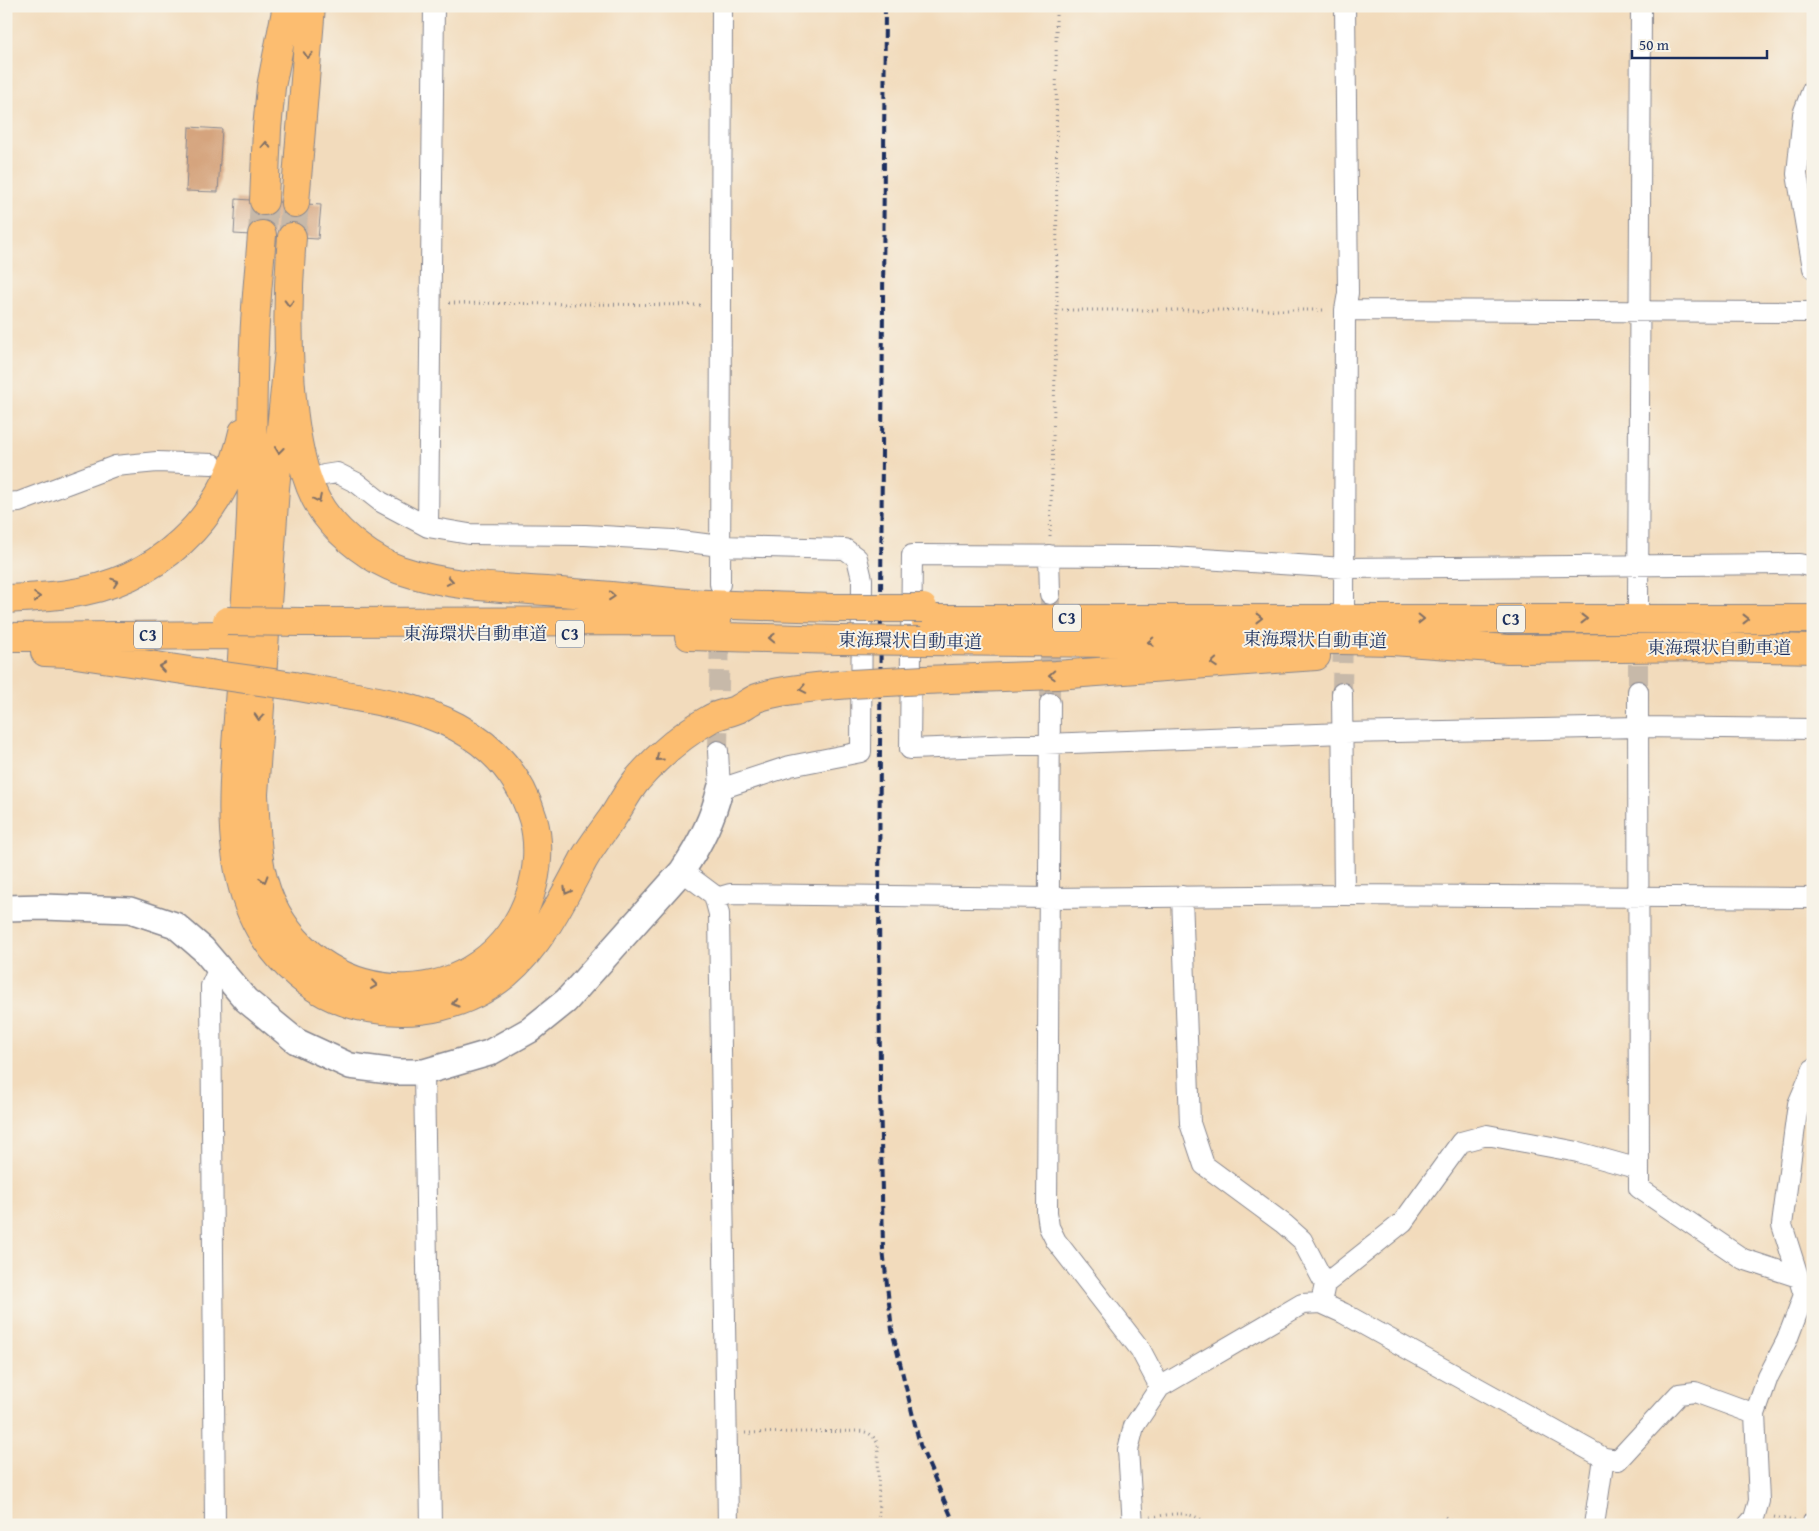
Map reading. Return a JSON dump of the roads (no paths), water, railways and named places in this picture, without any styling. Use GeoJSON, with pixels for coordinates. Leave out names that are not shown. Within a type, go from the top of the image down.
{"type":"FeatureCollection","features":[{"type":"Feature","properties":{"kind":"highway"},"geometry":{"type":"LineString","coordinates":[[264,201],[271,86],[287,6]]}},
{"type":"Feature","properties":{"kind":"highway"},"geometry":{"type":"LineString","coordinates":[[295,203],[311,6]]}},
{"type":"Feature","properties":{"kind":"highway"},"geometry":{"type":"LineString","coordinates":[[6,599],[68,594],[134,575],[163,558],[190,535],[210,510],[226,484],[238,455],[246,422],[262,236]]}},
{"type":"Feature","properties":{"kind":"highway"},"geometry":{"type":"LineString","coordinates":[[6,650],[68,637],[210,674],[294,686],[388,704],[425,714],[456,726],[480,742],[501,760],[517,781],[529,806],[536,829],[537,856],[534,882],[526,907],[514,929],[479,964],[457,978],[427,986],[398,988],[365,984],[335,973],[309,955],[287,930],[271,902],[260,868],[254,794],[275,488],[289,350],[292,238]]}},
{"type":"Feature","properties":{"kind":"highway"},"geometry":{"type":"LineString","coordinates":[[254,346],[250,531],[234,795],[237,857],[242,887],[253,915],[267,941],[286,965],[307,983],[332,998],[375,1009],[409,1011],[435,1008],[461,1001],[484,990],[507,972],[528,951],[548,923],[586,855],[635,783],[674,745],[712,718],[738,709],[759,697],[814,687],[851,684],[1056,674],[1284,658],[1508,649]]}},
{"type":"Feature","properties":{"kind":"highway"},"geometry":{"type":"LineString","coordinates":[[289,350],[292,398],[302,456],[311,485],[325,514],[350,540],[398,570],[505,590],[572,593],[674,602],[838,623]]}},
{"type":"Feature","properties":{"kind":"highway","name":"東海環状自動車道"},"geometry":{"type":"LineString","coordinates":[[6,637],[68,637],[228,628],[536,623],[838,623],[1210,617],[1813,620]]}},
{"type":"Feature","properties":{"kind":"highway","name":"東海環状自動車道"},"geometry":{"type":"LineString","coordinates":[[923,622],[1120,643],[1241,638],[1392,641],[1508,649],[1720,647],[1813,649]]}},
{"type":"Feature","properties":{"kind":"highway","name":"東海環状自動車道"},"geometry":{"type":"LineString","coordinates":[[6,623],[68,637]]}},
{"type":"Feature","properties":{"kind":"street"},"geometry":{"type":"LineString","coordinates":[[428,527],[434,6]]}},
{"type":"Feature","properties":{"kind":"street"},"geometry":{"type":"LineString","coordinates":[[720,584],[722,6]]}},
{"type":"Feature","properties":{"kind":"street"},"geometry":{"type":"LineString","coordinates":[[1344,606],[1345,310],[1348,292],[1345,6]]}},
{"type":"Feature","properties":{"kind":"street"},"geometry":{"type":"LineString","coordinates":[[1638,607],[1642,6]]}},
{"type":"Feature","properties":{"kind":"street"},"geometry":{"type":"LineString","coordinates":[[1813,88],[1803,114],[1798,174],[1813,268]]}},
{"type":"Feature","properties":{"kind":"street"},"geometry":{"type":"LineString","coordinates":[[1345,310],[1813,312]]}},
{"type":"Feature","properties":{"kind":"street"},"geometry":{"type":"LineString","coordinates":[[6,503],[19,502],[115,466],[157,462],[212,464]]}},
{"type":"Feature","properties":{"kind":"street"},"geometry":{"type":"LineString","coordinates":[[324,475],[337,473],[357,483],[381,502],[428,527],[469,534],[586,535],[673,540],[720,546],[845,549],[857,558],[862,579],[861,752],[790,766],[720,789]]}},
{"type":"Feature","properties":{"kind":"street"},"geometry":{"type":"LineString","coordinates":[[1813,567],[1799,564],[1638,567],[1344,568],[1156,556],[912,555],[910,749],[1344,733],[1639,727],[1813,728]]}},
{"type":"Feature","properties":{"kind":"street"},"geometry":{"type":"LineString","coordinates":[[1049,555],[1050,594]]}},
{"type":"Feature","properties":{"kind":"street"},"geometry":{"type":"LineString","coordinates":[[1638,691],[1639,1188],[1743,1259],[1798,1277]]}},
{"type":"Feature","properties":{"kind":"street"},"geometry":{"type":"LineString","coordinates":[[1342,694],[1344,733],[1344,895]]}},
{"type":"Feature","properties":{"kind":"street"},"geometry":{"type":"LineString","coordinates":[[1050,703],[1047,1212],[1049,1227],[1056,1241],[1140,1349],[1160,1388]]}},
{"type":"Feature","properties":{"kind":"street"},"geometry":{"type":"LineString","coordinates":[[6,908],[43,907],[130,910],[175,925],[202,949],[246,1000],[278,1028],[320,1054],[350,1066],[397,1072],[424,1072],[489,1053],[530,1030],[566,1002],[682,871],[695,852],[715,809],[720,789],[718,751]]}},
{"type":"Feature","properties":{"kind":"street"},"geometry":{"type":"LineString","coordinates":[[682,871],[716,898],[719,914],[728,1525]]}},
{"type":"Feature","properties":{"kind":"street"},"geometry":{"type":"LineString","coordinates":[[716,898],[730,894],[1049,898],[1344,895],[1813,898]]}},
{"type":"Feature","properties":{"kind":"street"},"geometry":{"type":"LineString","coordinates":[[1182,896],[1190,1123],[1204,1165],[1284,1224],[1302,1240],[1323,1294],[1352,1318],[1604,1458],[1618,1460],[1679,1394],[1695,1392],[1755,1414]]}},
{"type":"Feature","properties":{"kind":"street"},"geometry":{"type":"LineString","coordinates":[[215,1525],[211,986],[219,968]]}},
{"type":"Feature","properties":{"kind":"street"},"geometry":{"type":"LineString","coordinates":[[1751,1519],[1759,1500],[1755,1414],[1768,1377],[1787,1340],[1804,1295],[1782,1225],[1798,1104],[1813,1069]]}},
{"type":"Feature","properties":{"kind":"street"},"geometry":{"type":"LineString","coordinates":[[424,1072],[431,1525]]}},
{"type":"Feature","properties":{"kind":"street"},"geometry":{"type":"LineString","coordinates":[[1132,1522],[1128,1450],[1134,1426],[1160,1388],[1302,1304],[1323,1294],[1403,1222],[1461,1142],[1487,1135],[1578,1152],[1640,1169]]}},
{"type":"Feature","properties":{"kind":"street"},"geometry":{"type":"LineString","coordinates":[[1594,1525],[1604,1458]]}},
{"type":"Feature","properties":{"kind":"tunnel"},"geometry":{"type":"LineString","coordinates":[[262,235],[264,201]]}},
{"type":"Feature","properties":{"kind":"tunnel"},"geometry":{"type":"LineString","coordinates":[[292,237],[295,203]]}},
{"type":"Feature","properties":{"kind":"tunnel"},"geometry":{"type":"LineString","coordinates":[[1050,594],[1050,703]]}},
{"type":"Feature","properties":{"kind":"tunnel"},"geometry":{"type":"LineString","coordinates":[[718,751],[720,623]]}},
{"type":"Feature","properties":{"kind":"tunnel"},"geometry":{"type":"LineString","coordinates":[[1342,693],[1343,628]]}},
{"type":"Feature","properties":{"kind":"tunnel"},"geometry":{"type":"LineString","coordinates":[[1638,634],[1638,691]]}},
{"type":"Feature","properties":{"kind":"railway"},"geometry":{"type":"LineString","coordinates":[[885,6],[879,896],[883,1249],[892,1330],[920,1445],[955,1525]]}}]}
